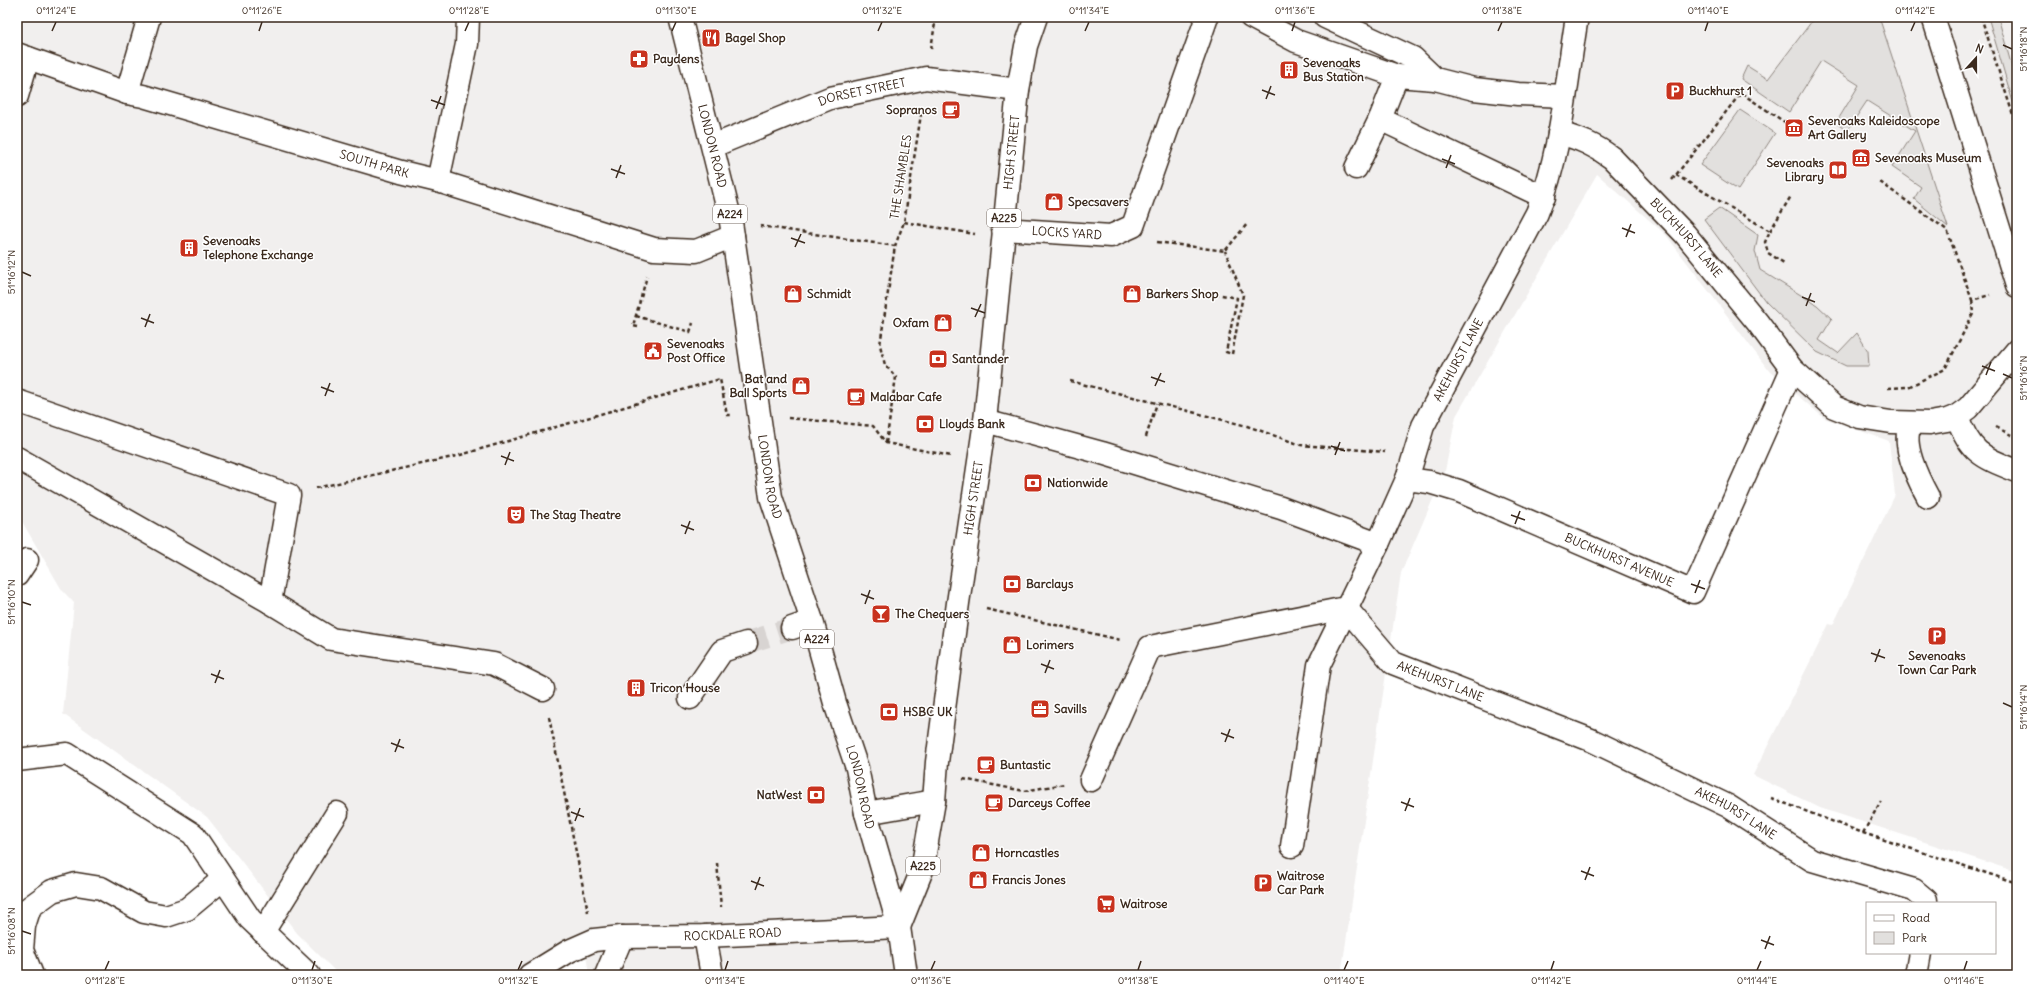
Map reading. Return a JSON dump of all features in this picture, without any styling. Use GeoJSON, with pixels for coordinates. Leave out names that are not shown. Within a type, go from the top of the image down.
{"type":"FeatureCollection","features":[{"type":"Feature","properties":{"kind":"street"},"geometry":{"type":"LineString","coordinates":[[127,94],[149,17]]}},
{"type":"Feature","properties":{"kind":"street"},"geometry":{"type":"LineString","coordinates":[[438,181],[467,44],[468,17]]}},
{"type":"Feature","properties":{"kind":"street","name":"LONDON ROAD"},"geometry":{"type":"LineString","coordinates":[[680,17],[713,146],[732,229],[771,497],[802,624],[835,703],[857,768],[866,813],[899,927]]}},
{"type":"Feature","properties":{"kind":"street","name":"HIGH STREET"},"geometry":{"type":"LineString","coordinates":[[899,927],[922,870],[934,801],[937,762],[958,603],[985,421],[1018,90],[1026,46],[1036,17]]}},
{"type":"Feature","properties":{"kind":"street","name":"LOCKS YARD"},"geometry":{"type":"LineString","coordinates":[[1003,234],[1111,236],[1133,226],[1208,17]]}},
{"type":"Feature","properties":{"kind":"street"},"geometry":{"type":"LineString","coordinates":[[1250,17],[1296,41],[1397,76],[1435,79],[1474,89],[1564,96]]}},
{"type":"Feature","properties":{"kind":"street"},"geometry":{"type":"LineString","coordinates":[[1325,17],[1413,58],[1435,79]]}},
{"type":"Feature","properties":{"kind":"street","name":"AKEHURST LANE"},"geometry":{"type":"LineString","coordinates":[[1577,17],[1559,133],[1544,197],[1530,227],[1429,414],[1413,455],[1407,479],[1378,544],[1346,608],[1393,663],[1590,740],[1728,806],[1812,860],[1914,890],[1926,900],[1926,902]]}},
{"type":"Feature","properties":{"kind":"street"},"geometry":{"type":"LineString","coordinates":[[1932,17],[2017,286]]}},
{"type":"Feature","properties":{"kind":"street"},"geometry":{"type":"LineString","coordinates":[[17,96],[22,56]]}},
{"type":"Feature","properties":{"kind":"street","name":"SOUTH PARK"},"geometry":{"type":"LineString","coordinates":[[22,56],[127,94],[143,96],[400,172],[438,181],[654,249],[696,251],[732,229]]}},
{"type":"Feature","properties":{"kind":"street"},"geometry":{"type":"LineString","coordinates":[[1356,168],[1380,119],[1397,76]]}},
{"type":"Feature","properties":{"kind":"street","name":"DORSET STREET"},"geometry":{"type":"LineString","coordinates":[[713,146],[830,98],[926,78],[1018,90]]}},
{"type":"Feature","properties":{"kind":"street"},"geometry":{"type":"LineString","coordinates":[[1380,119],[1544,197]]}},
{"type":"Feature","properties":{"kind":"street","name":"BUCKHURST LANE"},"geometry":{"type":"LineString","coordinates":[[1559,133],[1581,139],[1599,148],[1612,158],[1685,234],[1758,323],[1792,369],[1834,407],[1842,412],[1871,420],[1911,424],[1946,420],[1957,416]]}},
{"type":"Feature","properties":{"kind":"street"},"geometry":{"type":"LineString","coordinates":[[2017,350],[1968,408],[1957,416],[1964,436],[1975,451],[1995,462],[2017,471]]}},
{"type":"Feature","properties":{"kind":"street","name":"BUCKHURST AVENUE"},"geometry":{"type":"LineString","coordinates":[[1407,479],[1429,482],[1459,491],[1693,592],[1792,369]]}},
{"type":"Feature","properties":{"kind":"street"},"geometry":{"type":"LineString","coordinates":[[17,401],[289,495],[270,602]]}},
{"type":"Feature","properties":{"kind":"street"},"geometry":{"type":"LineString","coordinates":[[985,421],[1137,464],[1281,508],[1378,544]]}},
{"type":"Feature","properties":{"kind":"street"},"geometry":{"type":"LineString","coordinates":[[1911,424],[1908,429],[1908,445],[1918,477],[1928,497]]}},
{"type":"Feature","properties":{"kind":"street"},"geometry":{"type":"LineString","coordinates":[[17,458],[332,639],[494,664],[544,689]]}},
{"type":"Feature","properties":{"kind":"street"},"geometry":{"type":"LineString","coordinates":[[1091,780],[1150,647],[1346,608]]}},
{"type":"Feature","properties":{"kind":"street"},"geometry":{"type":"LineString","coordinates":[[1292,846],[1319,665],[1346,608]]}},
{"type":"Feature","properties":{"kind":"street"},"geometry":{"type":"LineString","coordinates":[[690,698],[722,651],[746,642]]}},
{"type":"Feature","properties":{"kind":"street"},"geometry":{"type":"LineString","coordinates":[[17,760],[67,754],[193,834],[250,919],[309,975]]}},
{"type":"Feature","properties":{"kind":"street"},"geometry":{"type":"LineString","coordinates":[[866,813],[934,801]]}},
{"type":"Feature","properties":{"kind":"street"},"geometry":{"type":"LineString","coordinates":[[264,932],[337,814]]}},
{"type":"Feature","properties":{"kind":"street"},"geometry":{"type":"LineString","coordinates":[[32,975],[22,950],[24,926],[30,907],[52,891],[76,884],[101,888],[144,912],[166,916],[187,909],[223,879]]}},
{"type":"Feature","properties":{"kind":"street"},"geometry":{"type":"LineString","coordinates":[[899,927],[906,975]]}},
{"type":"Feature","properties":{"kind":"street","name":"ROCKDALE ROAD"},"geometry":{"type":"LineString","coordinates":[[530,975],[569,951],[594,940],[622,936],[714,935],[899,927]]}},
{"type":"Feature","properties":{"kind":"street"},"geometry":{"type":"LineString","coordinates":[[712,975],[714,935]]}},
{"type":"Feature","properties":{"kind":"street"},"geometry":{"type":"LineString","coordinates":[[606,975],[622,936]]}},
{"type":"Feature","properties":{"kind":"street"},"geometry":{"type":"LineString","coordinates":[[1916,975],[1920,954]]}},
{"type":"Feature","properties":{"kind":"path","name":"THE SHAMBLES"},"geometry":{"type":"LineString","coordinates":[[886,443],[896,377],[885,365],[880,344],[895,246],[904,222],[936,17]]}},
{"type":"Feature","properties":{"kind":"path"},"geometry":{"type":"LineString","coordinates":[[1981,17],[2017,127]]}},
{"type":"Feature","properties":{"kind":"path"},"geometry":{"type":"LineString","coordinates":[[1654,203],[1741,93],[1786,123]]}},
{"type":"Feature","properties":{"kind":"path"},"geometry":{"type":"LineString","coordinates":[[1676,175],[1770,231]]}},
{"type":"Feature","properties":{"kind":"path"},"geometry":{"type":"LineString","coordinates":[[1880,182],[1947,230],[1972,300],[1974,312],[1945,369],[1908,387],[1888,388]]}},
{"type":"Feature","properties":{"kind":"path"},"geometry":{"type":"LineString","coordinates":[[1784,263],[1768,253],[1765,242],[1791,196]]}},
{"type":"Feature","properties":{"kind":"path"},"geometry":{"type":"LineString","coordinates":[[904,222],[1003,234]]}},
{"type":"Feature","properties":{"kind":"path"},"geometry":{"type":"LineString","coordinates":[[1225,251],[1247,224]]}},
{"type":"Feature","properties":{"kind":"path"},"geometry":{"type":"LineString","coordinates":[[732,229],[895,246]]}},
{"type":"Feature","properties":{"kind":"path"},"geometry":{"type":"LineString","coordinates":[[1111,236],[1225,251]]}},
{"type":"Feature","properties":{"kind":"path"},"geometry":{"type":"LineString","coordinates":[[638,327],[633,326],[654,249]]}},
{"type":"Feature","properties":{"kind":"path"},"geometry":{"type":"LineString","coordinates":[[1211,296],[1212,293],[1236,298],[1226,352],[1232,354],[1243,295],[1225,251]]}},
{"type":"Feature","properties":{"kind":"path"},"geometry":{"type":"LineString","coordinates":[[1972,300],[1995,294]]}},
{"type":"Feature","properties":{"kind":"path"},"geometry":{"type":"LineString","coordinates":[[636,316],[690,332],[692,323]]}},
{"type":"Feature","properties":{"kind":"path"},"geometry":{"type":"LineString","coordinates":[[289,495],[457,456],[720,379],[727,415],[758,415],[873,426],[886,443],[979,461]]}},
{"type":"Feature","properties":{"kind":"path"},"geometry":{"type":"LineString","coordinates":[[1070,381],[1247,426],[1302,445],[1413,455]]}},
{"type":"Feature","properties":{"kind":"path"},"geometry":{"type":"LineString","coordinates":[[1137,464],[1157,403]]}},
{"type":"Feature","properties":{"kind":"path"},"geometry":{"type":"LineString","coordinates":[[958,603],[1150,647]]}},
{"type":"Feature","properties":{"kind":"path"},"geometry":{"type":"LineString","coordinates":[[544,689],[594,940]]}},
{"type":"Feature","properties":{"kind":"path"},"geometry":{"type":"LineString","coordinates":[[963,779],[1024,791],[1091,780]]}},
{"type":"Feature","properties":{"kind":"path"},"geometry":{"type":"LineString","coordinates":[[1863,833],[1881,800]]}},
{"type":"Feature","properties":{"kind":"path"},"geometry":{"type":"LineString","coordinates":[[714,935],[717,863]]}},
{"type":"Feature","properties":{"kind":"shaded area"},"geometry":{"type":"Polygon","coordinates":[[[17,17],[2017,17],[2017,872],[1820,808],[1753,775],[1829,624],[1833,625],[1895,495],[1889,441],[1824,418],[1770,372],[1666,235],[1597,174],[1456,416],[1445,471],[1401,573],[1341,975],[589,975],[583,934],[510,975],[339,975],[297,933],[207,817],[63,714],[74,603],[62,590],[17,513],[17,17]]]}},
{"type":"Feature","properties":{"kind":"green space"},"geometry":{"type":"Polygon","coordinates":[[[1815,17],[1879,17],[1948,227],[1914,199],[1921,187],[1892,167],[1915,131],[1867,101],[1847,131],[1836,123],[1859,85],[1821,61],[1789,112],[1741,79],[1747,66],[1768,79],[1815,17]]]}},
{"type":"Feature","properties":{"kind":"green space"},"geometry":{"type":"Polygon","coordinates":[[[1988,17],[1998,17],[2017,85],[2017,116],[1988,17]]]}},
{"type":"Feature","properties":{"kind":"green space"},"geometry":{"type":"Polygon","coordinates":[[[1740,110],[1775,133],[1738,190],[1700,165],[1740,110]]]}},
{"type":"Feature","properties":{"kind":"green space"},"geometry":{"type":"Polygon","coordinates":[[[1719,208],[1758,235],[1755,251],[1760,270],[1817,305],[1832,319],[1819,340],[1838,353],[1857,333],[1868,351],[1869,366],[1846,366],[1817,352],[1766,302],[1704,219],[1719,208]]]}},
{"type":"Feature","properties":{"kind":"tunnel"},"geometry":{"type":"LineString","coordinates":[[746,643],[792,628]]}},
{"type":"Feature","properties":{"kind":"place","name":"Bagel Shop"},"geometry":{"type":"Point","coordinates":[711,38]}},
{"type":"Feature","properties":{"kind":"place","name":"Paydens"},"geometry":{"type":"Point","coordinates":[639,59]}},
{"type":"Feature","properties":{"kind":"place","name":"Sevenoaks Bus Station"},"geometry":{"type":"Point","coordinates":[1289,70]}},
{"type":"Feature","properties":{"kind":"place","name":"Buckhurst 1"},"geometry":{"type":"Point","coordinates":[1675,91]}},
{"type":"Feature","properties":{"kind":"place","name":"Sopranos"},"geometry":{"type":"Point","coordinates":[951,110]}},
{"type":"Feature","properties":{"kind":"place","name":"Sevenoaks Kaleidoscope Art Gallery"},"geometry":{"type":"Point","coordinates":[1794,128]}},
{"type":"Feature","properties":{"kind":"place","name":"Sevenoaks Museum"},"geometry":{"type":"Point","coordinates":[1861,158]}},
{"type":"Feature","properties":{"kind":"place","name":"Sevenoaks Library"},"geometry":{"type":"Point","coordinates":[1838,170]}},
{"type":"Feature","properties":{"kind":"place","name":"Specsavers"},"geometry":{"type":"Point","coordinates":[1054,202]}},
{"type":"Feature","properties":{"kind":"place","name":"Sevenoaks Telephone Exchange"},"geometry":{"type":"Point","coordinates":[189,248]}},
{"type":"Feature","properties":{"kind":"place","name":"Schmidt"},"geometry":{"type":"Point","coordinates":[793,294]}},
{"type":"Feature","properties":{"kind":"place","name":"Barkers Shop"},"geometry":{"type":"Point","coordinates":[1132,294]}},
{"type":"Feature","properties":{"kind":"place","name":"Oxfam"},"geometry":{"type":"Point","coordinates":[943,323]}},
{"type":"Feature","properties":{"kind":"place","name":"Sevenoaks Post Office"},"geometry":{"type":"Point","coordinates":[653,351]}},
{"type":"Feature","properties":{"kind":"place","name":"Santander"},"geometry":{"type":"Point","coordinates":[938,359]}},
{"type":"Feature","properties":{"kind":"place","name":"Bat and Ball Sports"},"geometry":{"type":"Point","coordinates":[801,386]}},
{"type":"Feature","properties":{"kind":"place","name":"Malabar Cafe"},"geometry":{"type":"Point","coordinates":[856,397]}},
{"type":"Feature","properties":{"kind":"place","name":"Lloyds Bank"},"geometry":{"type":"Point","coordinates":[925,424]}},
{"type":"Feature","properties":{"kind":"place","name":"Nationwide"},"geometry":{"type":"Point","coordinates":[1033,483]}},
{"type":"Feature","properties":{"kind":"place","name":"The Stag Theatre"},"geometry":{"type":"Point","coordinates":[516,515]}},
{"type":"Feature","properties":{"kind":"place","name":"Barclays"},"geometry":{"type":"Point","coordinates":[1012,584]}},
{"type":"Feature","properties":{"kind":"place","name":"The Chequers"},"geometry":{"type":"Point","coordinates":[881,614]}},
{"type":"Feature","properties":{"kind":"place","name":"Sevenoaks Town Car Park"},"geometry":{"type":"Point","coordinates":[1937,636]}},
{"type":"Feature","properties":{"kind":"place","name":"Lorimers"},"geometry":{"type":"Point","coordinates":[1012,645]}},
{"type":"Feature","properties":{"kind":"place","name":"Tricon House"},"geometry":{"type":"Point","coordinates":[636,688]}},
{"type":"Feature","properties":{"kind":"place","name":"Savills"},"geometry":{"type":"Point","coordinates":[1040,709]}},
{"type":"Feature","properties":{"kind":"place","name":"HSBC UK"},"geometry":{"type":"Point","coordinates":[889,712]}},
{"type":"Feature","properties":{"kind":"place","name":"Buntastic"},"geometry":{"type":"Point","coordinates":[986,765]}},
{"type":"Feature","properties":{"kind":"place","name":"NatWest"},"geometry":{"type":"Point","coordinates":[816,795]}},
{"type":"Feature","properties":{"kind":"place","name":"Darceys Coffee"},"geometry":{"type":"Point","coordinates":[994,803]}},
{"type":"Feature","properties":{"kind":"place","name":"Horncastles"},"geometry":{"type":"Point","coordinates":[981,853]}},
{"type":"Feature","properties":{"kind":"place","name":"Francis Jones"},"geometry":{"type":"Point","coordinates":[978,880]}},
{"type":"Feature","properties":{"kind":"place","name":"Waitrose Car Park"},"geometry":{"type":"Point","coordinates":[1263,883]}},
{"type":"Feature","properties":{"kind":"place","name":"Waitrose"},"geometry":{"type":"Point","coordinates":[1106,904]}}]}
